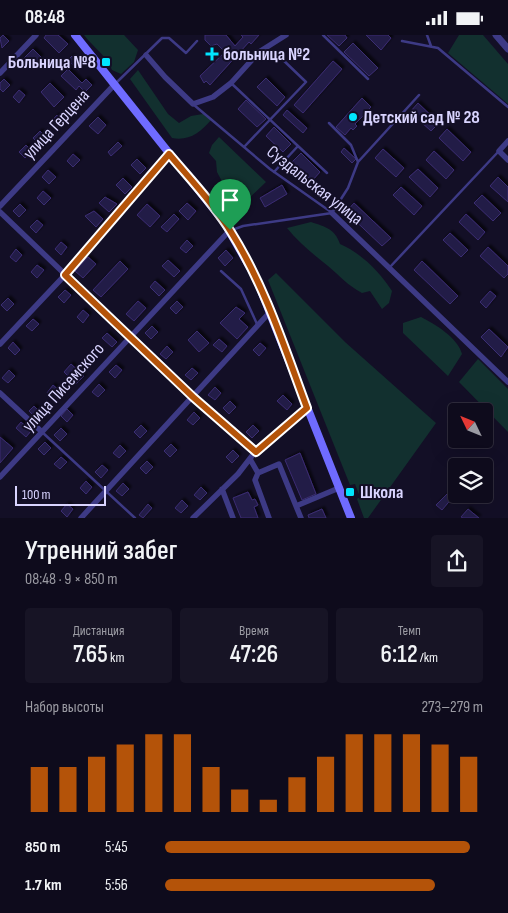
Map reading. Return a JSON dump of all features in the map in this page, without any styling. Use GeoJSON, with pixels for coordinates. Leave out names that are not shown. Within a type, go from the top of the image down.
{"type":"FeatureCollection","features":[{"type":"Feature","properties":{"kind":"main road"},"geometry":{"type":"LineString","coordinates":[[75,35],[230,230],[256,278],[351,518]]}},
{"type":"Feature","properties":{"kind":"street"},"geometry":{"type":"LineString","coordinates":[[2,69],[36,35]]}},
{"type":"Feature","properties":{"kind":"street"},"geometry":{"type":"LineString","coordinates":[[192,104],[213,97],[231,83],[259,52],[286,35]]}},
{"type":"Feature","properties":{"kind":"street"},"geometry":{"type":"LineString","coordinates":[[496,35],[508,49]]}},
{"type":"Feature","properties":{"kind":"street","name":"Суздальская улица"},"geometry":{"type":"LineString","coordinates":[[146,55],[192,104]]}},
{"type":"Feature","properties":{"kind":"street","name":"улица Герцена"},"geometry":{"type":"LineString","coordinates":[[0,206],[114,85]]}},
{"type":"Feature","properties":{"kind":"street"},"geometry":{"type":"LineString","coordinates":[[508,141],[499,151],[508,160]]}},
{"type":"Feature","properties":{"kind":"street"},"geometry":{"type":"LineString","coordinates":[[0,344],[65,275],[169,154]]}},
{"type":"Feature","properties":{"kind":"street"},"geometry":{"type":"LineString","coordinates":[[0,212],[193,397],[256,452]]}},
{"type":"Feature","properties":{"kind":"street","name":"Суздальская улица"},"geometry":{"type":"LineString","coordinates":[[332,213],[508,382]]}},
{"type":"Feature","properties":{"kind":"street","name":"улица Писемского"},"geometry":{"type":"LineString","coordinates":[[0,477],[130,335],[230,230]]}},
{"type":"Feature","properties":{"kind":"street"},"geometry":{"type":"LineString","coordinates":[[81,518],[270,312]]}},
{"type":"Feature","properties":{"kind":"street"},"geometry":{"type":"LineString","coordinates":[[0,393],[42,432]]}},
{"type":"Feature","properties":{"kind":"street"},"geometry":{"type":"LineString","coordinates":[[193,518],[256,452],[307,408]]}},
{"type":"Feature","properties":{"kind":"street"},"geometry":{"type":"LineString","coordinates":[[250,459],[258,473]]}},
{"type":"Feature","properties":{"kind":"street"},"geometry":{"type":"LineString","coordinates":[[269,518],[255,480],[258,473],[279,464],[301,518]]}},
{"type":"Feature","properties":{"kind":"street"},"geometry":{"type":"LineString","coordinates":[[296,506],[339,488]]}},
{"type":"Feature","properties":{"kind":"street"},"geometry":{"type":"LineString","coordinates":[[222,489],[233,518]]}},
{"type":"Feature","properties":{"kind":"lane"},"geometry":{"type":"LineString","coordinates":[[323,35],[368,79]]}},
{"type":"Feature","properties":{"kind":"lane"},"geometry":{"type":"LineString","coordinates":[[427,35],[430,47]]}},
{"type":"Feature","properties":{"kind":"lane"},"geometry":{"type":"LineString","coordinates":[[114,85],[163,37],[169,37],[186,53],[197,41]]}},
{"type":"Feature","properties":{"kind":"lane"},"geometry":{"type":"LineString","coordinates":[[402,41],[438,48],[508,107]]}},
{"type":"Feature","properties":{"kind":"lane"},"geometry":{"type":"LineString","coordinates":[[244,147],[306,82],[281,59],[264,49]]}},
{"type":"Feature","properties":{"kind":"lane"},"geometry":{"type":"LineString","coordinates":[[231,83],[327,173]]}},
{"type":"Feature","properties":{"kind":"lane"},"geometry":{"type":"LineString","coordinates":[[230,230],[243,226],[332,213],[348,188],[358,162],[419,95]]}},
{"type":"Feature","properties":{"kind":"lane","name":"Суздальская улица"},"geometry":{"type":"LineString","coordinates":[[192,104],[274,172],[332,213]]}},
{"type":"Feature","properties":{"kind":"lane"},"geometry":{"type":"LineString","coordinates":[[329,123],[351,145],[358,162]]}},
{"type":"Feature","properties":{"kind":"lane"},"geometry":{"type":"LineString","coordinates":[[274,172],[298,147]]}},
{"type":"Feature","properties":{"kind":"lane"},"geometry":{"type":"LineString","coordinates":[[389,268],[499,151]]}},
{"type":"Feature","properties":{"kind":"lane"},"geometry":{"type":"LineString","coordinates":[[221,271],[240,289],[258,325]]}},
{"type":"Feature","properties":{"kind":"lane"},"geometry":{"type":"LineString","coordinates":[[42,432],[135,518]]}},
{"type":"Feature","properties":{"kind":"green space"},"geometry":{"type":"Polygon","coordinates":[[[84,35],[124,35],[138,50],[134,62],[121,74],[112,70],[103,56],[84,35]]]}},
{"type":"Feature","properties":{"kind":"green space"},"geometry":{"type":"Polygon","coordinates":[[[459,35],[483,35],[508,64],[508,104],[448,53],[459,35]]]}},
{"type":"Feature","properties":{"kind":"green space"},"geometry":{"type":"Polygon","coordinates":[[[138,70],[168,114],[179,123],[191,116],[203,114],[211,120],[194,135],[178,139],[172,138],[130,79],[138,70]]]}},
{"type":"Feature","properties":{"kind":"green space"},"geometry":{"type":"Polygon","coordinates":[[[219,137],[266,182],[246,201],[233,202],[217,172],[216,161],[209,153],[212,145],[219,137]]]}},
{"type":"Feature","properties":{"kind":"green space"},"geometry":{"type":"Polygon","coordinates":[[[311,222],[329,229],[340,244],[355,252],[376,270],[392,291],[389,303],[382,309],[370,291],[362,293],[348,283],[296,239],[287,228],[311,222]]]}},
{"type":"Feature","properties":{"kind":"green space"},"geometry":{"type":"Polygon","coordinates":[[[276,273],[345,342],[436,423],[368,518],[364,518],[357,499],[360,497],[355,484],[350,485],[268,280],[276,273]]]}},
{"type":"Feature","properties":{"kind":"green space"},"geometry":{"type":"Polygon","coordinates":[[[421,317],[445,332],[460,348],[462,354],[448,376],[403,333],[403,323],[421,317]]]}},
{"type":"Feature","properties":{"kind":"green space"},"geometry":{"type":"Polygon","coordinates":[[[478,359],[508,389],[508,432],[493,417],[493,403],[480,403],[459,382],[478,359]]]}},
{"type":"Feature","properties":{"kind":"building"},"geometry":{"type":"Polygon","coordinates":[[[3,35],[9,41],[2,48],[0,38],[3,35]]]}},
{"type":"Feature","properties":{"kind":"building"},"geometry":{"type":"Polygon","coordinates":[[[46,35],[58,35],[68,44],[59,53],[44,38],[46,35]]]}},
{"type":"Feature","properties":{"kind":"building","name":"больница №2"},"geometry":{"type":"Polygon","coordinates":[[[205,35],[226,35],[235,46],[243,37],[241,35],[259,35],[251,44],[249,42],[210,85],[206,81],[204,83],[200,76],[225,52],[217,44],[211,46],[205,40],[205,35]]]}},
{"type":"Feature","properties":{"kind":"building"},"geometry":{"type":"Polygon","coordinates":[[[327,35],[345,35],[347,38],[339,46],[327,35]]]}},
{"type":"Feature","properties":{"kind":"building"},"geometry":{"type":"Polygon","coordinates":[[[366,35],[388,35],[391,38],[381,50],[366,35]]]}},
{"type":"Feature","properties":{"kind":"building"},"geometry":{"type":"Polygon","coordinates":[[[353,43],[378,68],[369,76],[344,52],[353,43]]]}},
{"type":"Feature","properties":{"kind":"building"},"geometry":{"type":"Polygon","coordinates":[[[33,49],[41,57],[29,69],[21,61],[33,49]]]}},
{"type":"Feature","properties":{"kind":"building"},"geometry":{"type":"Polygon","coordinates":[[[72,56],[83,66],[78,70],[68,60],[72,56]]]}},
{"type":"Feature","properties":{"kind":"building"},"geometry":{"type":"Polygon","coordinates":[[[333,61],[342,69],[303,113],[294,105],[333,61]]]}},
{"type":"Feature","properties":{"kind":"building"},"geometry":{"type":"Polygon","coordinates":[[[68,69],[82,83],[86,79],[92,85],[85,92],[79,86],[76,90],[61,76],[68,69]]]}},
{"type":"Feature","properties":{"kind":"building"},"geometry":{"type":"Polygon","coordinates":[[[266,78],[285,97],[277,106],[257,87],[266,78]]]}},
{"type":"Feature","properties":{"kind":"building"},"geometry":{"type":"Polygon","coordinates":[[[4,79],[10,85],[3,92],[0,89],[0,83],[4,79]]]}},
{"type":"Feature","properties":{"kind":"building"},"geometry":{"type":"Polygon","coordinates":[[[50,83],[64,97],[54,107],[41,92],[50,83]]]}},
{"type":"Feature","properties":{"kind":"building"},"geometry":{"type":"Polygon","coordinates":[[[19,90],[25,95],[19,103],[13,97],[19,90]]]}},
{"type":"Feature","properties":{"kind":"building","name":"Детский сад № 28"},"geometry":{"type":"Polygon","coordinates":[[[362,98],[371,107],[367,111],[369,113],[365,118],[363,116],[355,124],[357,126],[353,130],[351,128],[345,135],[336,127],[362,98]]]}},
{"type":"Feature","properties":{"kind":"building"},"geometry":{"type":"Polygon","coordinates":[[[246,100],[266,119],[257,127],[238,109],[246,100]]]}},
{"type":"Feature","properties":{"kind":"building"},"geometry":{"type":"Polygon","coordinates":[[[418,103],[439,123],[431,131],[410,112],[418,103]]]}},
{"type":"Feature","properties":{"kind":"building"},"geometry":{"type":"Polygon","coordinates":[[[287,110],[307,128],[303,133],[283,115],[287,110]]]}},
{"type":"Feature","properties":{"kind":"building"},"geometry":{"type":"Polygon","coordinates":[[[57,115],[63,121],[56,128],[50,123],[57,115]]]}},
{"type":"Feature","properties":{"kind":"building"},"geometry":{"type":"Polygon","coordinates":[[[98,117],[106,125],[98,134],[89,126],[98,117]]]}},
{"type":"Feature","properties":{"kind":"building"},"geometry":{"type":"Polygon","coordinates":[[[274,127],[291,144],[283,152],[266,136],[274,127]]]}},
{"type":"Feature","properties":{"kind":"building"},"geometry":{"type":"Polygon","coordinates":[[[447,129],[471,152],[463,161],[439,138],[447,129]]]}},
{"type":"Feature","properties":{"kind":"building"},"geometry":{"type":"Polygon","coordinates":[[[40,131],[46,137],[39,144],[33,138],[40,131]]]}},
{"type":"Feature","properties":{"kind":"building"},"geometry":{"type":"Polygon","coordinates":[[[118,142],[122,146],[111,156],[108,152],[118,142]]]}},
{"type":"Feature","properties":{"kind":"building"},"geometry":{"type":"Polygon","coordinates":[[[26,145],[32,151],[25,158],[19,152],[26,145]]]}},
{"type":"Feature","properties":{"kind":"building"},"geometry":{"type":"Polygon","coordinates":[[[344,148],[356,159],[352,163],[341,152],[344,148]]]}},
{"type":"Feature","properties":{"kind":"building"},"geometry":{"type":"Polygon","coordinates":[[[383,149],[404,168],[396,177],[375,158],[383,149]]]}},
{"type":"Feature","properties":{"kind":"building"},"geometry":{"type":"Polygon","coordinates":[[[434,151],[454,170],[446,179],[426,160],[434,151]]]}},
{"type":"Feature","properties":{"kind":"building"},"geometry":{"type":"Polygon","coordinates":[[[301,153],[320,172],[312,181],[292,162],[301,153]]]}},
{"type":"Feature","properties":{"kind":"building"},"geometry":{"type":"Polygon","coordinates":[[[73,154],[80,160],[73,167],[67,161],[73,154]]]}},
{"type":"Feature","properties":{"kind":"building"},"geometry":{"type":"Polygon","coordinates":[[[137,159],[146,168],[140,174],[131,165],[137,159]]]}},
{"type":"Feature","properties":{"kind":"building"},"geometry":{"type":"Polygon","coordinates":[[[418,169],[438,188],[430,197],[409,177],[418,169]]]}},
{"type":"Feature","properties":{"kind":"building"},"geometry":{"type":"Polygon","coordinates":[[[48,170],[56,177],[49,184],[42,177],[48,170]]]}},
{"type":"Feature","properties":{"kind":"building"},"geometry":{"type":"Polygon","coordinates":[[[498,177],[508,187],[508,202],[490,186],[498,177]]]}},
{"type":"Feature","properties":{"kind":"building"},"geometry":{"type":"Polygon","coordinates":[[[123,178],[132,187],[125,194],[116,185],[123,178]]]}},
{"type":"Feature","properties":{"kind":"building"},"geometry":{"type":"Polygon","coordinates":[[[282,185],[287,194],[265,207],[260,198],[282,185]]]}},
{"type":"Feature","properties":{"kind":"building"},"geometry":{"type":"Polygon","coordinates":[[[401,187],[422,206],[414,215],[393,195],[401,187]]]}},
{"type":"Feature","properties":{"kind":"building"},"geometry":{"type":"Polygon","coordinates":[[[43,191],[51,198],[44,205],[37,198],[43,191]]]}},
{"type":"Feature","properties":{"kind":"building"},"geometry":{"type":"Polygon","coordinates":[[[482,195],[501,213],[493,221],[474,203],[482,195]]]}},
{"type":"Feature","properties":{"kind":"building"},"geometry":{"type":"Polygon","coordinates":[[[105,197],[117,204],[109,212],[99,203],[105,197]]]}},
{"type":"Feature","properties":{"kind":"building"},"geometry":{"type":"Polygon","coordinates":[[[187,203],[196,211],[188,220],[179,211],[187,203]]]}},
{"type":"Feature","properties":{"kind":"building"},"geometry":{"type":"Polygon","coordinates":[[[354,203],[391,238],[382,246],[346,212],[354,203]]]}},
{"type":"Feature","properties":{"kind":"building"},"geometry":{"type":"Polygon","coordinates":[[[20,204],[26,210],[19,217],[13,211],[20,204]]]}},
{"type":"Feature","properties":{"kind":"building"},"geometry":{"type":"Polygon","coordinates":[[[147,204],[160,216],[150,227],[137,215],[147,204]]]}},
{"type":"Feature","properties":{"kind":"building"},"geometry":{"type":"Polygon","coordinates":[[[94,211],[103,219],[96,227],[85,216],[94,211]]]}},
{"type":"Feature","properties":{"kind":"building"},"geometry":{"type":"Polygon","coordinates":[[[174,214],[179,219],[167,232],[161,227],[174,214]]]}},
{"type":"Feature","properties":{"kind":"building"},"geometry":{"type":"Polygon","coordinates":[[[466,214],[485,232],[478,240],[459,222],[466,214]]]}},
{"type":"Feature","properties":{"kind":"building"},"geometry":{"type":"Polygon","coordinates":[[[37,220],[43,225],[36,233],[30,227],[37,220]]]}},
{"type":"Feature","properties":{"kind":"building"},"geometry":{"type":"Polygon","coordinates":[[[450,233],[468,250],[461,257],[443,240],[450,233]]]}},
{"type":"Feature","properties":{"kind":"building"},"geometry":{"type":"Polygon","coordinates":[[[187,240],[193,246],[186,253],[180,248],[187,240]]]}},
{"type":"Feature","properties":{"kind":"building"},"geometry":{"type":"Polygon","coordinates":[[[61,242],[67,247],[61,255],[55,249],[61,242]]]}},
{"type":"Feature","properties":{"kind":"building"},"geometry":{"type":"Polygon","coordinates":[[[488,247],[508,266],[508,274],[504,278],[480,256],[488,247]]]}},
{"type":"Feature","properties":{"kind":"building"},"geometry":{"type":"Polygon","coordinates":[[[16,249],[22,255],[16,262],[10,257],[16,249]]]}},
{"type":"Feature","properties":{"kind":"building"},"geometry":{"type":"Polygon","coordinates":[[[226,250],[233,258],[225,266],[218,258],[226,250]]]}},
{"type":"Feature","properties":{"kind":"building"},"geometry":{"type":"Polygon","coordinates":[[[88,257],[96,264],[83,278],[75,271],[88,257]]]}},
{"type":"Feature","properties":{"kind":"building"},"geometry":{"type":"Polygon","coordinates":[[[168,260],[180,271],[174,277],[162,266],[168,260]]]}},
{"type":"Feature","properties":{"kind":"building"},"geometry":{"type":"Polygon","coordinates":[[[120,261],[128,269],[101,297],[93,290],[120,261]]]}},
{"type":"Feature","properties":{"kind":"building"},"geometry":{"type":"Polygon","coordinates":[[[422,261],[458,296],[450,304],[414,270],[422,261]]]}},
{"type":"Feature","properties":{"kind":"building"},"geometry":{"type":"Polygon","coordinates":[[[37,265],[44,270],[37,278],[31,272],[37,265]]]}},
{"type":"Feature","properties":{"kind":"building"},"geometry":{"type":"Polygon","coordinates":[[[155,281],[165,290],[159,296],[150,287],[155,281]]]}},
{"type":"Feature","properties":{"kind":"building"},"geometry":{"type":"Polygon","coordinates":[[[65,290],[71,295],[64,303],[58,297],[65,290]]]}},
{"type":"Feature","properties":{"kind":"building"},"geometry":{"type":"Polygon","coordinates":[[[490,291],[496,296],[486,308],[480,302],[490,291]]]}},
{"type":"Feature","properties":{"kind":"building"},"geometry":{"type":"Polygon","coordinates":[[[8,298],[14,304],[7,311],[1,305],[8,298]]]}},
{"type":"Feature","properties":{"kind":"building"},"geometry":{"type":"Polygon","coordinates":[[[138,301],[146,308],[134,321],[126,314],[138,301]]]}},
{"type":"Feature","properties":{"kind":"building"},"geometry":{"type":"Polygon","coordinates":[[[177,301],[183,307],[176,314],[170,308],[177,301]]]}},
{"type":"Feature","properties":{"kind":"building"},"geometry":{"type":"Polygon","coordinates":[[[236,307],[245,313],[239,319],[248,327],[237,339],[220,323],[236,307]]]}},
{"type":"Feature","properties":{"kind":"building"},"geometry":{"type":"Polygon","coordinates":[[[83,310],[89,315],[83,323],[77,317],[83,310]]]}},
{"type":"Feature","properties":{"kind":"building"},"geometry":{"type":"Polygon","coordinates":[[[33,319],[39,324],[32,331],[26,326],[33,319]]]}},
{"type":"Feature","properties":{"kind":"building"},"geometry":{"type":"Polygon","coordinates":[[[152,326],[158,332],[151,339],[145,333],[152,326]]]}},
{"type":"Feature","properties":{"kind":"building"},"geometry":{"type":"Polygon","coordinates":[[[489,329],[508,347],[501,357],[481,337],[489,329]]]}},
{"type":"Feature","properties":{"kind":"building"},"geometry":{"type":"Polygon","coordinates":[[[197,331],[209,343],[199,352],[188,340],[197,331]]]}},
{"type":"Feature","properties":{"kind":"building"},"geometry":{"type":"Polygon","coordinates":[[[107,333],[117,342],[112,347],[102,338],[107,333]]]}},
{"type":"Feature","properties":{"kind":"building"},"geometry":{"type":"Polygon","coordinates":[[[219,339],[227,346],[222,352],[213,345],[219,339]]]}},
{"type":"Feature","properties":{"kind":"building"},"geometry":{"type":"Polygon","coordinates":[[[13,342],[20,350],[15,355],[8,348],[13,342]]]}},
{"type":"Feature","properties":{"kind":"building"},"geometry":{"type":"Polygon","coordinates":[[[260,343],[266,348],[259,356],[253,350],[260,343]]]}},
{"type":"Feature","properties":{"kind":"building"},"geometry":{"type":"Polygon","coordinates":[[[167,346],[173,352],[166,359],[160,354],[167,346]]]}},
{"type":"Feature","properties":{"kind":"building"},"geometry":{"type":"Polygon","coordinates":[[[71,364],[84,376],[76,384],[64,372],[71,364]]]}},
{"type":"Feature","properties":{"kind":"building"},"geometry":{"type":"Polygon","coordinates":[[[116,365],[122,370],[115,378],[109,372],[116,365]]]}},
{"type":"Feature","properties":{"kind":"building"},"geometry":{"type":"Polygon","coordinates":[[[192,368],[198,373],[191,380],[185,375],[192,368]]]}},
{"type":"Feature","properties":{"kind":"building"},"geometry":{"type":"Polygon","coordinates":[[[9,370],[15,376],[8,383],[2,378],[9,370]]]}},
{"type":"Feature","properties":{"kind":"building"},"geometry":{"type":"Polygon","coordinates":[[[99,384],[105,390],[98,397],[92,392],[99,384]]]}},
{"type":"Feature","properties":{"kind":"building"},"geometry":{"type":"Polygon","coordinates":[[[53,385],[63,394],[56,402],[47,393],[53,385]]]}},
{"type":"Feature","properties":{"kind":"building"},"geometry":{"type":"Polygon","coordinates":[[[215,387],[221,393],[215,400],[208,395],[215,387]]]}},
{"type":"Feature","properties":{"kind":"building"},"geometry":{"type":"Polygon","coordinates":[[[283,395],[292,404],[287,410],[277,401],[283,395]]]}},
{"type":"Feature","properties":{"kind":"building"},"geometry":{"type":"Polygon","coordinates":[[[230,401],[236,407],[229,414],[223,408],[230,401]]]}},
{"type":"Feature","properties":{"kind":"building"},"geometry":{"type":"Polygon","coordinates":[[[34,406],[44,416],[39,421],[29,411],[34,406]]]}},
{"type":"Feature","properties":{"kind":"building"},"geometry":{"type":"Polygon","coordinates":[[[67,409],[73,415],[67,422],[61,416],[67,409]]]}},
{"type":"Feature","properties":{"kind":"building"},"geometry":{"type":"Polygon","coordinates":[[[194,412],[200,418],[193,425],[187,420],[194,412]]]}},
{"type":"Feature","properties":{"kind":"building"},"geometry":{"type":"Polygon","coordinates":[[[21,422],[31,431],[26,437],[16,428],[21,422]]]}},
{"type":"Feature","properties":{"kind":"building"},"geometry":{"type":"Polygon","coordinates":[[[141,425],[147,431],[140,438],[134,432],[141,425]]]}},
{"type":"Feature","properties":{"kind":"building"},"geometry":{"type":"Polygon","coordinates":[[[253,425],[259,431],[252,438],[246,432],[253,425]]]}},
{"type":"Feature","properties":{"kind":"building"},"geometry":{"type":"Polygon","coordinates":[[[61,428],[67,434],[60,441],[54,435],[61,428]]]}},
{"type":"Feature","properties":{"kind":"building"},"geometry":{"type":"Polygon","coordinates":[[[0,437],[13,448],[0,463],[0,437]]]}},
{"type":"Feature","properties":{"kind":"building"},"geometry":{"type":"Polygon","coordinates":[[[45,442],[51,448],[44,455],[38,449],[45,442]]]}},
{"type":"Feature","properties":{"kind":"building"},"geometry":{"type":"Polygon","coordinates":[[[171,444],[177,450],[170,457],[164,451],[171,444]]]}},
{"type":"Feature","properties":{"kind":"building"},"geometry":{"type":"Polygon","coordinates":[[[120,445],[126,451],[119,458],[113,453],[120,445]]]}},
{"type":"Feature","properties":{"kind":"building"},"geometry":{"type":"Polygon","coordinates":[[[233,450],[239,456],[232,463],[226,457],[233,450]]]}},
{"type":"Feature","properties":{"kind":"building"},"geometry":{"type":"Polygon","coordinates":[[[300,453],[316,494],[302,500],[285,460],[300,453]]]}},
{"type":"Feature","properties":{"kind":"building"},"geometry":{"type":"Polygon","coordinates":[[[61,457],[67,462],[60,469],[54,464],[61,457]]]}},
{"type":"Feature","properties":{"kind":"building"},"geometry":{"type":"Polygon","coordinates":[[[147,461],[153,467],[146,474],[140,468],[147,461]]]}},
{"type":"Feature","properties":{"kind":"building"},"geometry":{"type":"Polygon","coordinates":[[[102,465],[108,470],[101,478],[95,472],[102,465]]]}},
{"type":"Feature","properties":{"kind":"building"},"geometry":{"type":"Polygon","coordinates":[[[86,481],[92,487],[86,494],[80,488],[86,481]]]}},
{"type":"Feature","properties":{"kind":"building"},"geometry":{"type":"Polygon","coordinates":[[[123,483],[129,489],[122,496],[116,491],[123,483]]]}},
{"type":"Feature","properties":{"kind":"building"},"geometry":{"type":"Polygon","coordinates":[[[201,487],[207,493],[200,500],[194,495],[201,487]]]}},
{"type":"Feature","properties":{"kind":"building"},"geometry":{"type":"Polygon","coordinates":[[[248,492],[252,500],[255,499],[258,505],[254,507],[258,518],[241,518],[233,498],[248,492]]]}},
{"type":"Feature","properties":{"kind":"building"},"geometry":{"type":"Polygon","coordinates":[[[448,493],[448,503],[442,510],[436,505],[448,493]]]}},
{"type":"Feature","properties":{"kind":"building"},"geometry":{"type":"Polygon","coordinates":[[[182,500],[188,506],[181,513],[175,508],[182,500]]]}},
{"type":"Feature","properties":{"kind":"building"},"geometry":{"type":"Polygon","coordinates":[[[67,504],[73,509],[67,517],[61,511],[67,504]]]}},
{"type":"Feature","properties":{"kind":"building"},"geometry":{"type":"Polygon","coordinates":[[[148,504],[152,508],[143,518],[139,515],[148,504]]]}},
{"type":"Feature","properties":{"kind":"building"},"geometry":{"type":"Polygon","coordinates":[[[322,509],[326,518],[309,518],[308,515],[322,509]]]}},
{"type":"Feature","properties":{"kind":"building"},"geometry":{"type":"Polygon","coordinates":[[[468,509],[479,518],[461,517],[468,509]]]}},
{"type":"Feature","properties":{"kind":"place","name":"больница №2"},"geometry":{"type":"Point","coordinates":[212,54]}},
{"type":"Feature","properties":{"kind":"place","name":"Больница №8"},"geometry":{"type":"Point","coordinates":[106,62]}},
{"type":"Feature","properties":{"kind":"place","name":"Детский сад № 28"},"geometry":{"type":"Point","coordinates":[353,117]}},
{"type":"Feature","properties":{"kind":"place","name":"Школа"},"geometry":{"type":"Point","coordinates":[350,492]}},
{"type":"Feature","properties":{"kind":"route"},"geometry":{"type":"LineString","coordinates":[[169,154],[230,230],[256,278],[307,408],[256,452],[193,397],[65,275],[169,154]]}}]}
